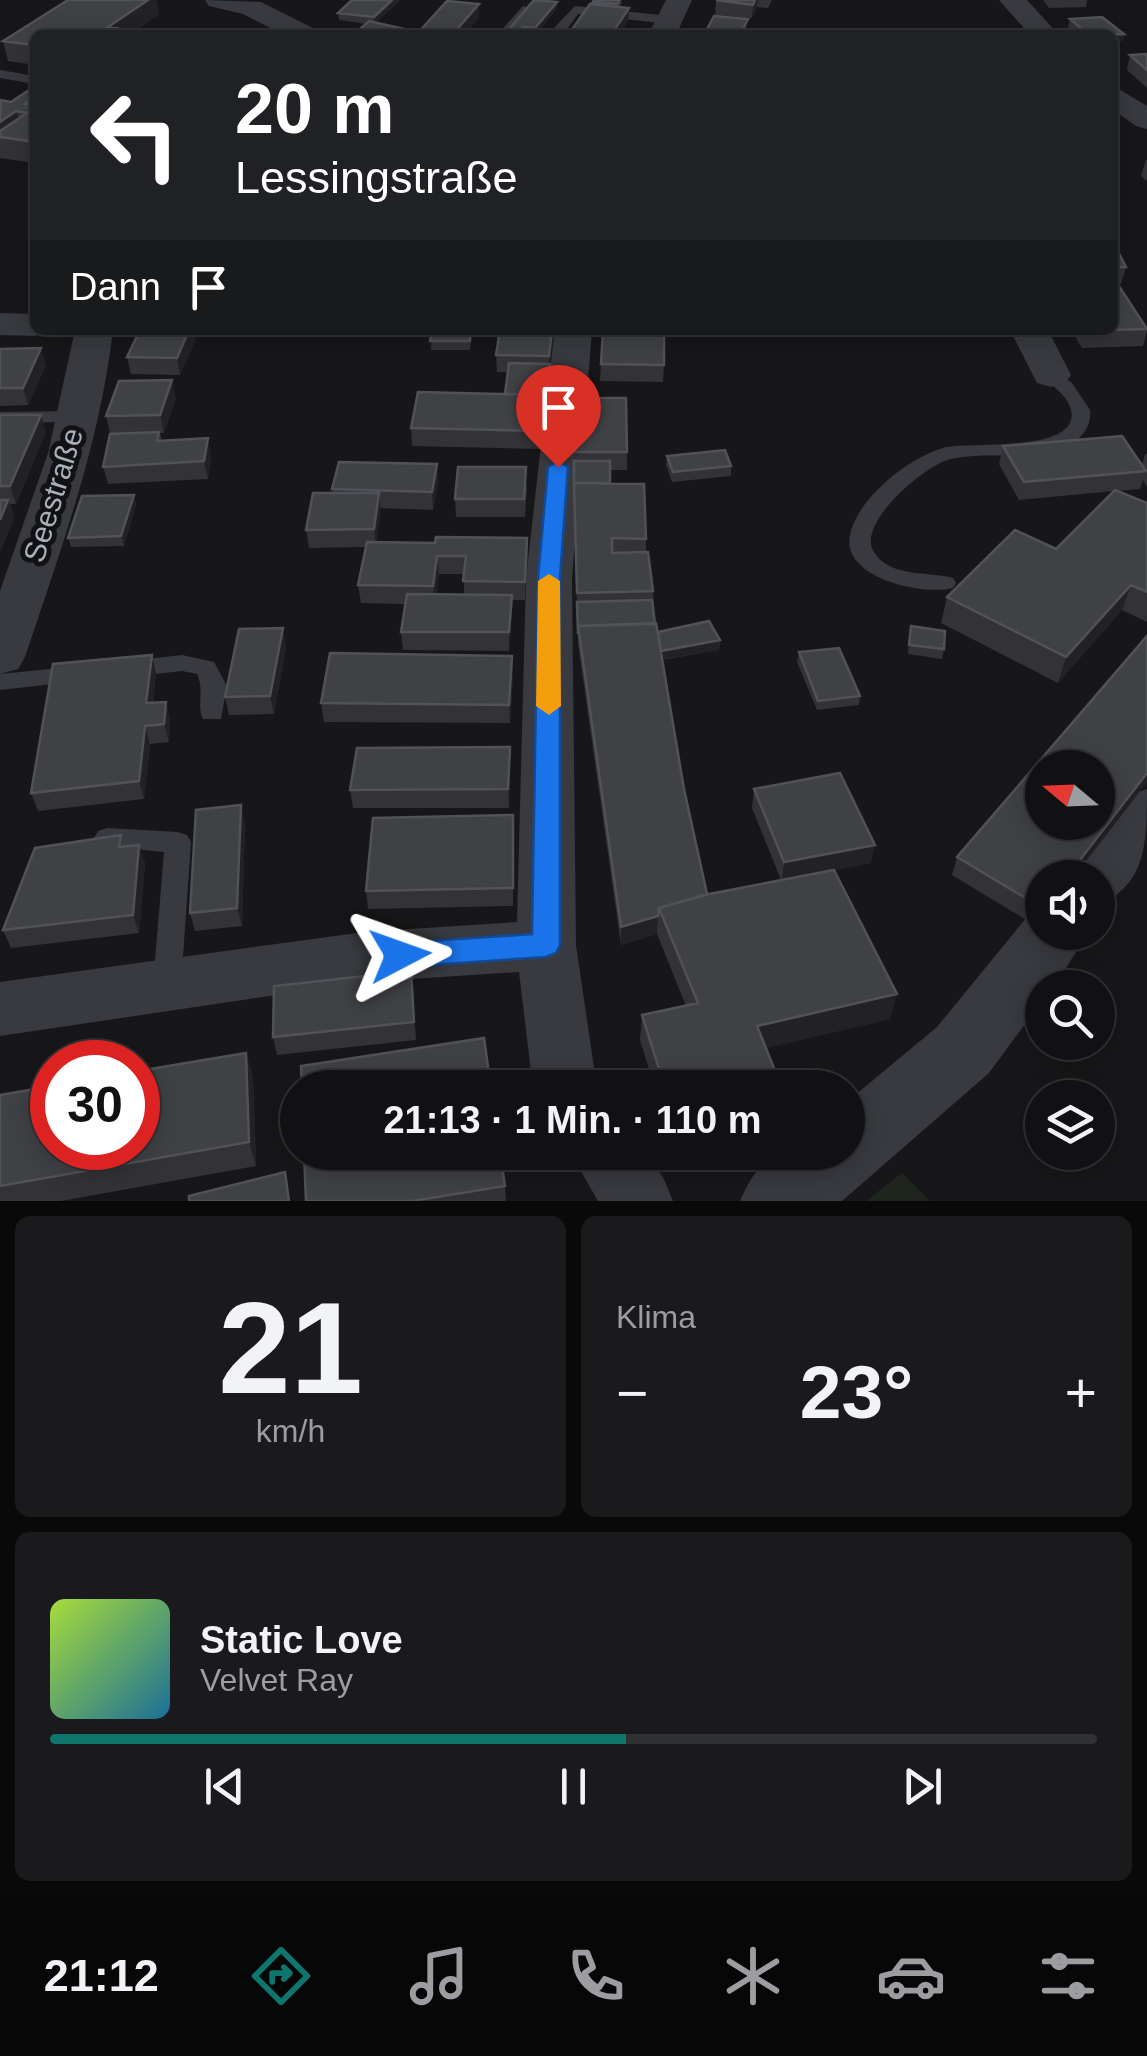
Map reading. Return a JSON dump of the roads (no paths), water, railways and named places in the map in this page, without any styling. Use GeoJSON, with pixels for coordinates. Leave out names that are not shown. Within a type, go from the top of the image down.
{"type":"FeatureCollection","features":[{"type":"Feature","properties":{"kind":"street"},"geometry":{"type":"LineString","coordinates":[[222,0],[252,8],[291,30]]}},
{"type":"Feature","properties":{"kind":"street"},"geometry":{"type":"LineString","coordinates":[[1012,0],[1040,30]]}},
{"type":"Feature","properties":{"kind":"street"},"geometry":{"type":"LineString","coordinates":[[298,30],[314,8]]}},
{"type":"Feature","properties":{"kind":"street"},"geometry":{"type":"LineString","coordinates":[[0,324],[30,324]]}},
{"type":"Feature","properties":{"kind":"street","name":"Seestraße"},"geometry":{"type":"LineString","coordinates":[[0,657],[78,417],[94,335]]}},
{"type":"Feature","properties":{"kind":"street"},"geometry":{"type":"LineString","coordinates":[[563,1070],[546,945],[549,578],[564,394],[573,335]]}},
{"type":"Feature","properties":{"kind":"street"},"geometry":{"type":"LineString","coordinates":[[1031,335],[1050,375]]}},
{"type":"Feature","properties":{"kind":"street"},"geometry":{"type":"LineString","coordinates":[[1112,860],[1147,814]]}},
{"type":"Feature","properties":{"kind":"street"},"geometry":{"type":"LineString","coordinates":[[0,1009],[364,957],[546,945]]}},
{"type":"Feature","properties":{"kind":"street"},"geometry":{"type":"LineString","coordinates":[[865,1133],[964,1050],[1041,950]]}},
{"type":"Feature","properties":{"kind":"street"},"geometry":{"type":"LineString","coordinates":[[616,1170],[639,1201]]}},
{"type":"Feature","properties":{"kind":"street"},"geometry":{"type":"LineString","coordinates":[[780,1201],[820,1170]]}},
{"type":"Feature","properties":{"kind":"lane"},"geometry":{"type":"LineString","coordinates":[[508,30],[527,9]]}},
{"type":"Feature","properties":{"kind":"lane"},"geometry":{"type":"LineString","coordinates":[[560,30],[575,10],[670,18]]}},
{"type":"Feature","properties":{"kind":"lane"},"geometry":{"type":"LineString","coordinates":[[0,74],[30,79]]}},
{"type":"Feature","properties":{"kind":"lane"},"geometry":{"type":"LineString","coordinates":[[945,583],[894,579],[874,570],[861,554],[860,534],[867,517],[884,496],[935,457],[968,450],[1046,445],[1069,437],[1078,424],[1081,406],[1076,394],[1050,375]]}},
{"type":"Feature","properties":{"kind":"lane"},"geometry":{"type":"LineString","coordinates":[[0,418],[78,417]]}},
{"type":"Feature","properties":{"kind":"lane"},"geometry":{"type":"LineString","coordinates":[[0,682],[197,664],[212,675],[212,712]]}},
{"type":"Feature","properties":{"kind":"lane"},"geometry":{"type":"LineString","coordinates":[[107,838],[178,842],[167,985]]}}]}
